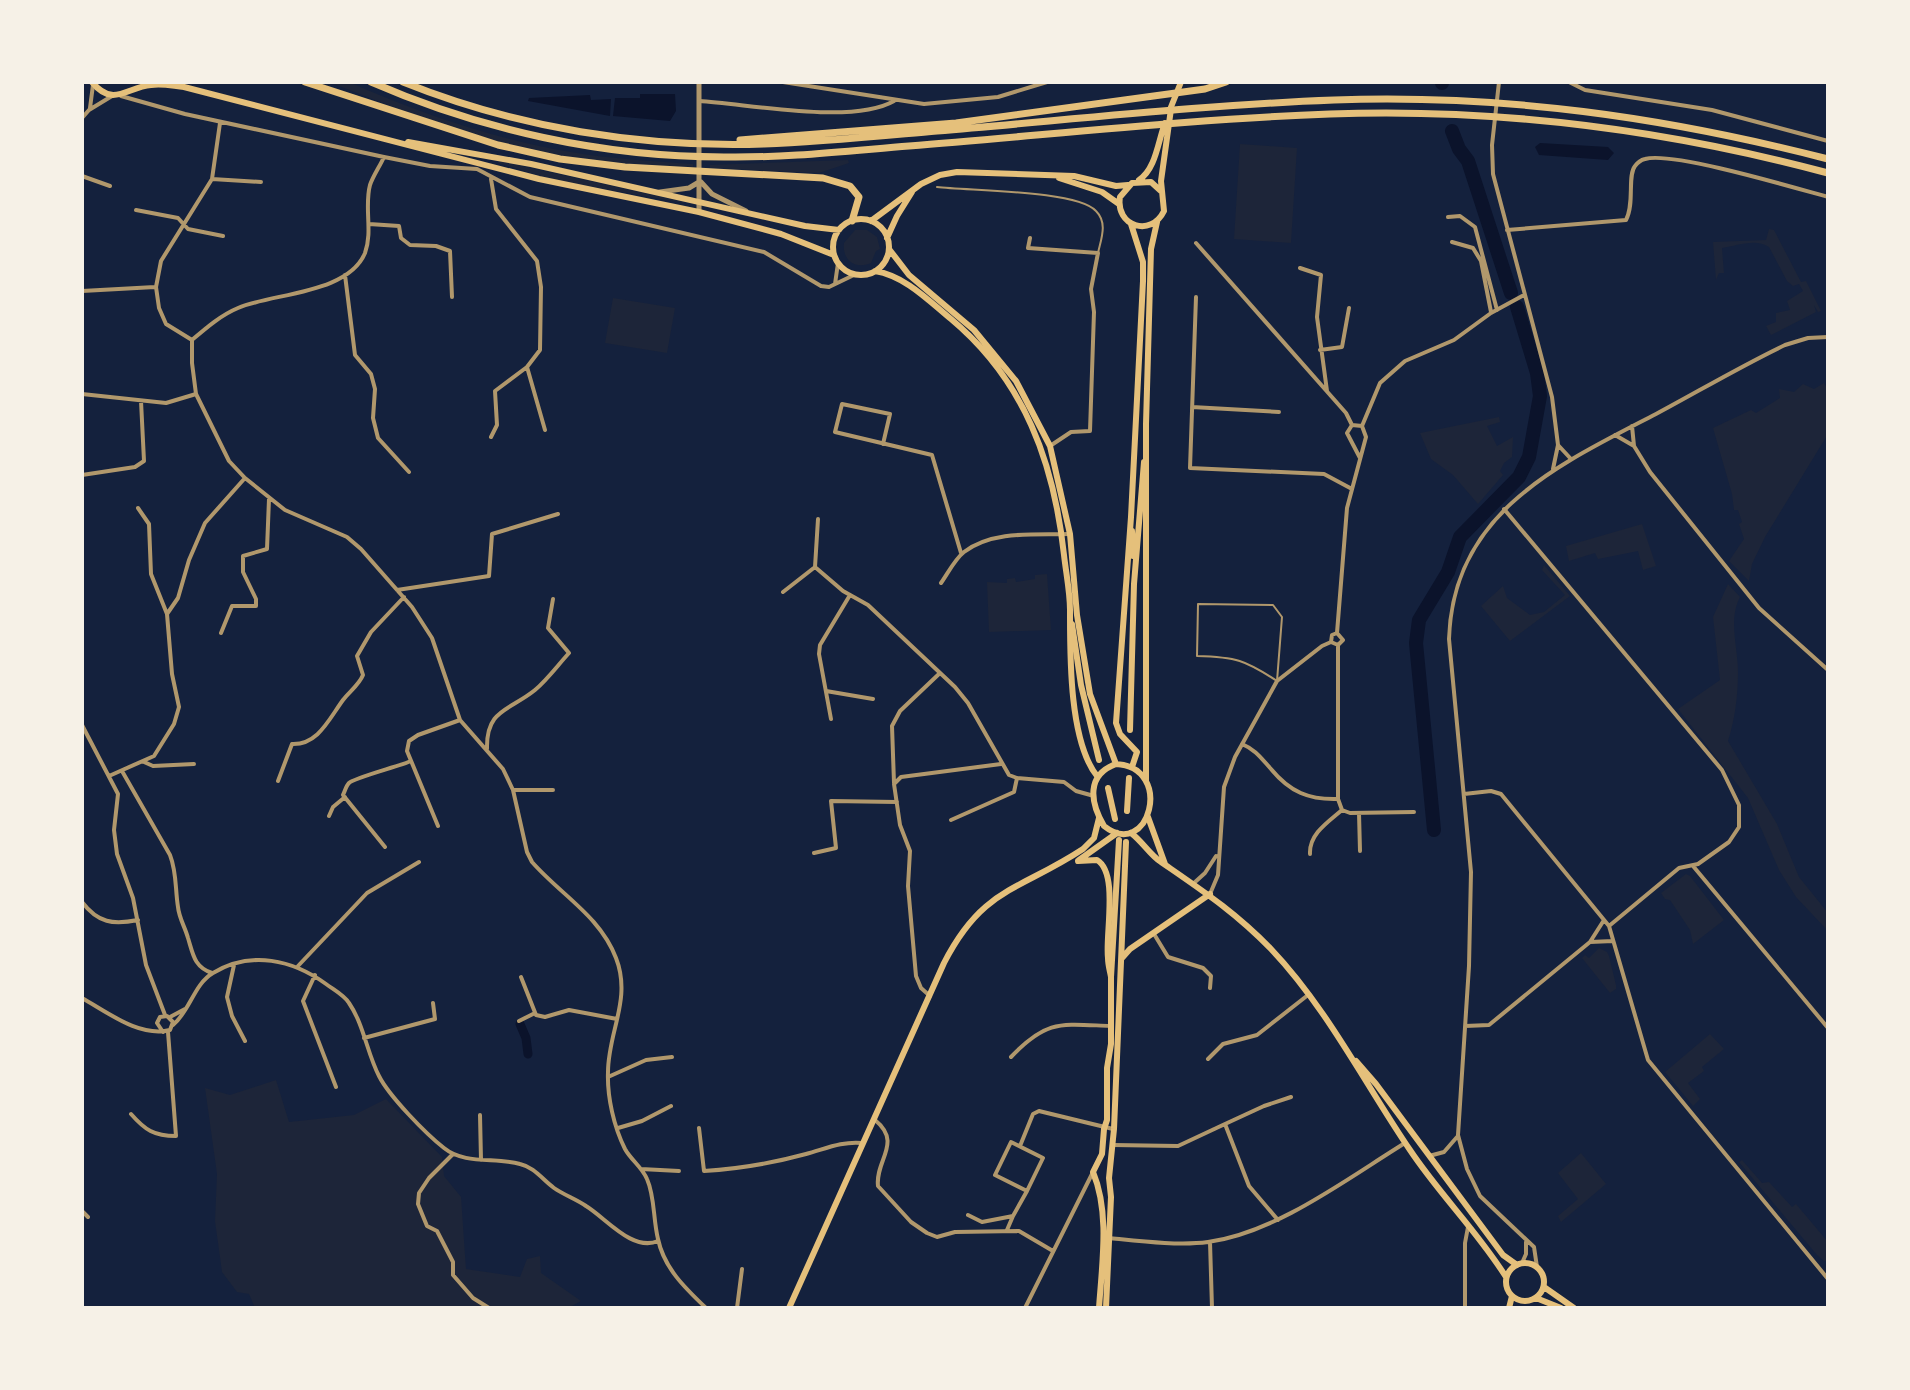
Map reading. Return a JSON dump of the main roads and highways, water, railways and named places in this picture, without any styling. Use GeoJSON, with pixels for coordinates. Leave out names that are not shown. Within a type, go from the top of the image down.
{"type":"FeatureCollection","features":[{"type":"Feature","properties":{"kind":"highway"},"geometry":{"type":"LineString","coordinates":[[305,82],[498,145],[560,159],[625,167],[837,180],[850,186],[859,197],[852,221]]}},
{"type":"Feature","properties":{"kind":"highway"},"geometry":{"type":"LineString","coordinates":[[371,82],[492,125],[598,148],[655,154],[723,158],[809,154],[1272,118],[1403,113],[1531,118],[1648,132],[1749,152],[1828,173]]}},
{"type":"Feature","properties":{"kind":"highway"},"geometry":{"type":"LineString","coordinates":[[403,82],[480,109],[539,124],[653,141],[810,141],[1335,100],[1454,100],[1530,104],[1637,117],[1750,139],[1828,159]]}},
{"type":"Feature","properties":{"kind":"highway"},"geometry":{"type":"LineString","coordinates":[[717,143],[956,123],[1205,89],[1226,82]]}},
{"type":"Feature","properties":{"kind":"main road"},"geometry":{"type":"LineString","coordinates":[[133,90],[139,82]]}},
{"type":"Feature","properties":{"kind":"main road"},"geometry":{"type":"LineString","coordinates":[[175,82],[184,87]]}},
{"type":"Feature","properties":{"kind":"main road"},"geometry":{"type":"LineString","coordinates":[[1157,222],[1144,227],[1131,224],[1122,216],[1119,204],[1123,190],[1146,175],[1159,154],[1181,82]]}},
{"type":"Feature","properties":{"kind":"main road"},"geometry":{"type":"LineString","coordinates":[[93,83],[105,93],[116,95],[151,85],[184,87],[575,188],[699,212],[781,234],[834,255]]}},
{"type":"Feature","properties":{"kind":"main road"},"geometry":{"type":"LineString","coordinates":[[401,141],[531,164],[805,226],[839,230]]}},
{"type":"Feature","properties":{"kind":"main road"},"geometry":{"type":"LineString","coordinates":[[1130,730],[1134,584],[1150,360],[1151,249],[1157,222],[1164,211],[1159,154]]}},
{"type":"Feature","properties":{"kind":"main road"},"geometry":{"type":"LineString","coordinates":[[871,221],[913,190],[940,175],[957,172],[1074,176],[1116,186],[1128,185]]}},
{"type":"Feature","properties":{"kind":"main road"},"geometry":{"type":"LineString","coordinates":[[1056,177],[1102,192],[1119,204]]}},
{"type":"Feature","properties":{"kind":"main road"},"geometry":{"type":"LineString","coordinates":[[1136,181],[1151,182],[1162,192]]}},
{"type":"Feature","properties":{"kind":"main road"},"geometry":{"type":"LineString","coordinates":[[887,238],[913,190]]}},
{"type":"Feature","properties":{"kind":"main road"},"geometry":{"type":"LineString","coordinates":[[1099,760],[1081,685],[1056,494],[1042,449],[1021,403],[1006,379],[964,330],[929,302],[893,275],[875,271],[856,274],[838,263],[834,255],[835,238],[839,230],[852,221],[871,221],[878,225],[887,238],[889,249],[909,275],[974,330],[1007,371],[1031,408],[1050,446],[1070,534],[1077,615],[1090,694],[1116,764]]}},
{"type":"Feature","properties":{"kind":"main road"},"geometry":{"type":"LineString","coordinates":[[1131,224],[1143,262],[1131,517],[1116,723],[1120,734],[1137,752],[1132,767]]}},
{"type":"Feature","properties":{"kind":"main road"},"geometry":{"type":"LineString","coordinates":[[875,271],[882,265],[889,249]]}},
{"type":"Feature","properties":{"kind":"main road"},"geometry":{"type":"LineString","coordinates":[[1137,355],[1150,360]]}},
{"type":"Feature","properties":{"kind":"main road"},"geometry":{"type":"LineString","coordinates":[[1146,424],[1146,781]]}},
{"type":"Feature","properties":{"kind":"main road"},"geometry":{"type":"LineString","coordinates":[[1131,517],[1134,584]]}},
{"type":"Feature","properties":{"kind":"main road"},"geometry":{"type":"LineString","coordinates":[[1070,609],[1071,680],[1077,718],[1086,759],[1097,776]]}},
{"type":"Feature","properties":{"kind":"main road"},"geometry":{"type":"LineString","coordinates":[[1121,838],[1104,826],[1094,796],[1101,770],[1116,764],[1132,767],[1150,789],[1148,817],[1165,864]]}},
{"type":"Feature","properties":{"kind":"main road"},"geometry":{"type":"LineString","coordinates":[[1127,811],[1129,778]]}},
{"type":"Feature","properties":{"kind":"main road"},"geometry":{"type":"LineString","coordinates":[[1108,788],[1115,819]]}},
{"type":"Feature","properties":{"kind":"main road"},"geometry":{"type":"LineString","coordinates":[[1078,861],[1131,833],[1148,817]]}},
{"type":"Feature","properties":{"kind":"main road"},"geometry":{"type":"LineString","coordinates":[[789,1308],[953,945],[981,910],[1011,886],[1064,862],[1083,849],[1094,838],[1099,818]]}},
{"type":"Feature","properties":{"kind":"main road"},"geometry":{"type":"LineString","coordinates":[[1131,833],[1145,844],[1158,861],[1227,907],[1271,950],[1308,995],[1405,1143],[1491,1251],[1506,1277],[1506,1287],[1512,1296],[1519,1305],[1536,1298],[1544,1287],[1543,1275],[1537,1267],[1520,1264],[1503,1255],[1376,1084],[1346,1050]]}},
{"type":"Feature","properties":{"kind":"main road"},"geometry":{"type":"LineString","coordinates":[[1099,1308],[1114,1129],[1122,958],[1121,838]]}},
{"type":"Feature","properties":{"kind":"main road"},"geometry":{"type":"LineString","coordinates":[[1106,1308],[1106,1238],[1098,1179],[1093,1172],[1099,1163],[1107,1120],[1111,977],[1121,838]]}},
{"type":"Feature","properties":{"kind":"main road"},"geometry":{"type":"LineString","coordinates":[[1064,862],[1097,860],[1106,869],[1109,897],[1107,957],[1111,977]]}},
{"type":"Feature","properties":{"kind":"main road"},"geometry":{"type":"LineString","coordinates":[[1122,958],[1130,949],[1210,894]]}},
{"type":"Feature","properties":{"kind":"main road"},"geometry":{"type":"LineString","coordinates":[[1111,977],[1122,927]]}},
{"type":"Feature","properties":{"kind":"main road"},"geometry":{"type":"LineString","coordinates":[[1099,1163],[1110,1166]]}},
{"type":"Feature","properties":{"kind":"main road"},"geometry":{"type":"LineString","coordinates":[[1098,1179],[1109,1178]]}},
{"type":"Feature","properties":{"kind":"main road"},"geometry":{"type":"LineString","coordinates":[[1506,1277],[1520,1264]]}},
{"type":"Feature","properties":{"kind":"main road"},"geometry":{"type":"LineString","coordinates":[[1544,1287],[1574,1308]]}},
{"type":"Feature","properties":{"kind":"main road"},"geometry":{"type":"LineString","coordinates":[[1509,1308],[1512,1296]]}},
{"type":"Feature","properties":{"kind":"main road"},"geometry":{"type":"LineString","coordinates":[[1536,1298],[1561,1308]]}},
{"type":"Feature","properties":{"kind":"waterway"},"geometry":{"type":"LineString","coordinates":[[1452,131],[1468,161],[1511,293]]}},
{"type":"Feature","properties":{"kind":"waterway"},"geometry":{"type":"LineString","coordinates":[[1434,830],[1416,643],[1419,620],[1448,572],[1460,537],[1519,477],[1529,457],[1540,396],[1537,373],[1517,307]]}},
{"type":"Feature","properties":{"kind":"waterway"},"geometry":{"type":"LineString","coordinates":[[520,1024],[528,1054]]}}]}
